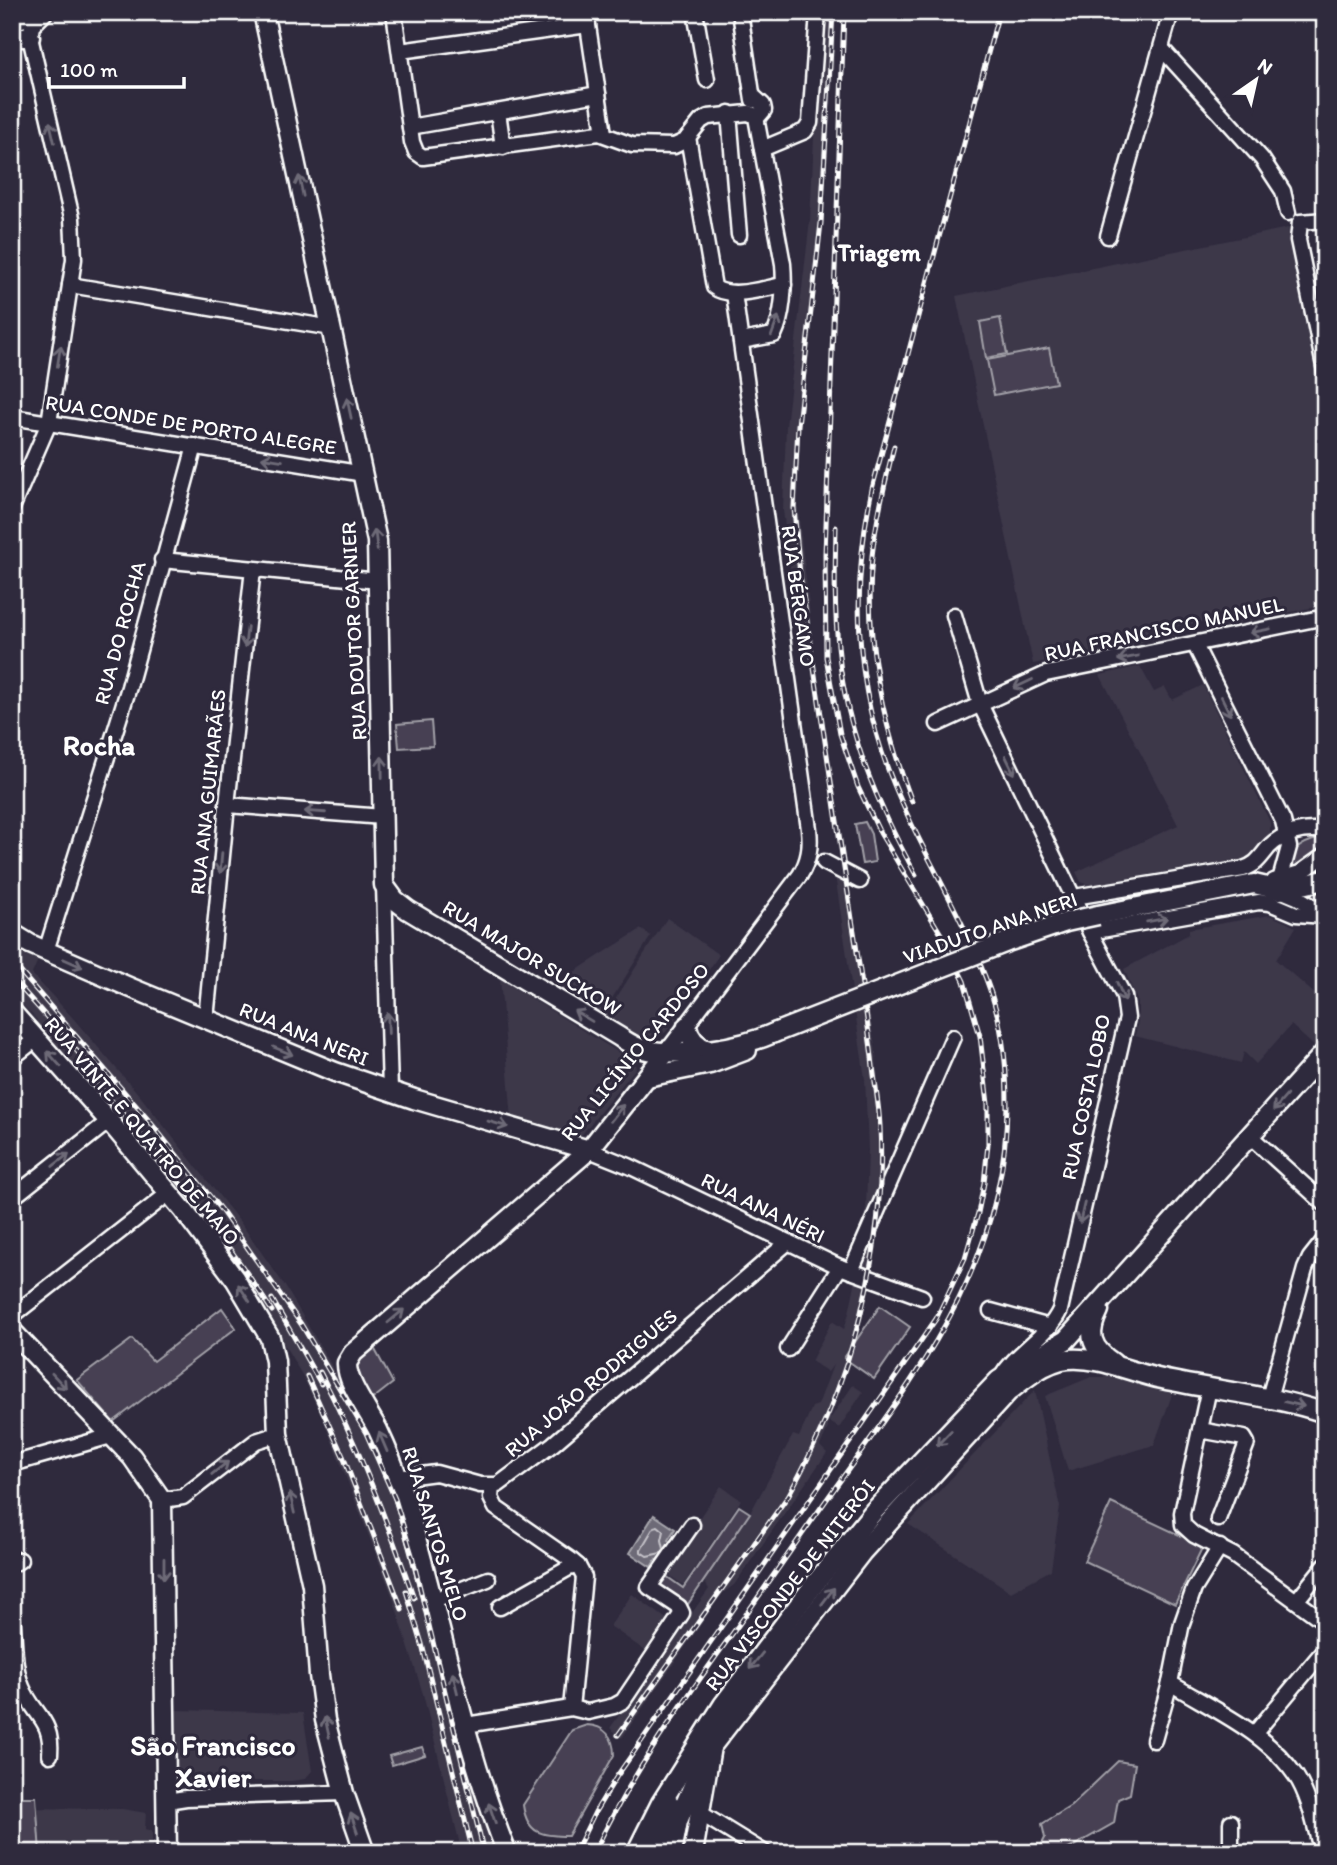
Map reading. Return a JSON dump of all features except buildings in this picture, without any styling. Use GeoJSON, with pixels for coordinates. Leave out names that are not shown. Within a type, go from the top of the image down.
{"type":"FeatureCollection","features":[{"type":"Feature","properties":{"kind":"main road"},"geometry":{"type":"LineString","coordinates":[[12,19],[43,12]]}},
{"type":"Feature","properties":{"kind":"main road","name":"RUA DOUTOR GARNIER"},"geometry":{"type":"LineString","coordinates":[[263,12],[377,541],[384,885]]}},
{"type":"Feature","properties":{"kind":"main road"},"geometry":{"type":"LineString","coordinates":[[1284,888],[1325,880]]}},
{"type":"Feature","properties":{"kind":"main road","name":"VIADUTO ANA NERI"},"geometry":{"type":"LineString","coordinates":[[668,1050],[708,1050],[769,1036],[1007,942],[1066,922],[1254,884],[1284,888]]}},
{"type":"Feature","properties":{"kind":"main road","name":"RUA MAJOR SUCKOW"},"geometry":{"type":"LineString","coordinates":[[384,885],[395,900],[419,916],[618,1037],[643,1049],[668,1050]]}},
{"type":"Feature","properties":{"kind":"main road","name":"RUA ANA NERI"},"geometry":{"type":"LineString","coordinates":[[12,933],[46,951],[335,1072],[589,1150]]}},
{"type":"Feature","properties":{"kind":"main road","name":"RUA VINTE E QUATRO DE MAIO"},"geometry":{"type":"LineString","coordinates":[[12,1012],[169,1193],[250,1301],[265,1326],[274,1353],[278,1434],[312,1585],[323,1709],[344,1793],[365,1853]]}},
{"type":"Feature","properties":{"kind":"main road"},"geometry":{"type":"LineString","coordinates":[[687,1026],[691,1038],[708,1050]]}},
{"type":"Feature","properties":{"kind":"main road","name":"VIADUTO ANA NERI"},"geometry":{"type":"LineString","coordinates":[[647,1077],[710,1065],[750,1049],[769,1036]]}},
{"type":"Feature","properties":{"kind":"main road"},"geometry":{"type":"LineString","coordinates":[[643,1049],[647,1077]]}},
{"type":"Feature","properties":{"kind":"main road","name":"RUA LICÍNIO CARDOSO"},"geometry":{"type":"LineString","coordinates":[[347,1363],[353,1353],[589,1150],[668,1050]]}},
{"type":"Feature","properties":{"kind":"main road","name":"RUA VISCONDE DE NITERÓI"},"geometry":{"type":"LineString","coordinates":[[693,1853],[711,1747],[864,1537],[874,1511],[999,1380],[1066,1340],[1325,1052]]}},
{"type":"Feature","properties":{"kind":"main road"},"geometry":{"type":"LineString","coordinates":[[1108,1293],[1092,1325],[1096,1348],[1105,1358],[1132,1372],[1269,1398],[1325,1412]]}},
{"type":"Feature","properties":{"kind":"main road"},"geometry":{"type":"LineString","coordinates":[[12,1331],[132,1457],[162,1500],[167,1853]]}},
{"type":"Feature","properties":{"kind":"main road","name":"RUA VISCONDE DE NITERÓI"},"geometry":{"type":"LineString","coordinates":[[636,1853],[649,1824],[744,1676],[864,1537],[889,1523],[1008,1392],[1021,1380],[1065,1359],[1084,1358],[1132,1372]]}},
{"type":"Feature","properties":{"kind":"main road","name":"RUA SANTOS MELO"},"geometry":{"type":"LineString","coordinates":[[347,1363],[349,1376],[378,1430],[398,1478],[434,1600],[478,1773],[507,1853]]}},
{"type":"Feature","properties":{"kind":"main road"},"geometry":{"type":"LineString","coordinates":[[874,1511],[889,1523]]}},
{"type":"Feature","properties":{"kind":"main road"},"geometry":{"type":"LineString","coordinates":[[667,1852],[698,1771],[711,1747]]}},
{"type":"Feature","properties":{"kind":"main road"},"geometry":{"type":"LineString","coordinates":[[667,1852],[665,1817],[682,1771]]}},
{"type":"Feature","properties":{"kind":"street"},"geometry":{"type":"LineString","coordinates":[[12,508],[49,423],[75,240],[72,218],[21,37],[43,12]]}},
{"type":"Feature","properties":{"kind":"street"},"geometry":{"type":"LineString","coordinates":[[394,12],[414,148],[423,157],[604,134],[638,145],[674,146],[688,137],[704,119],[750,110]]}},
{"type":"Feature","properties":{"kind":"street"},"geometry":{"type":"LineString","coordinates":[[695,12],[707,79]]}},
{"type":"Feature","properties":{"kind":"street"},"geometry":{"type":"LineString","coordinates":[[739,235],[750,110],[740,12]]}},
{"type":"Feature","properties":{"kind":"street"},"geometry":{"type":"LineString","coordinates":[[762,149],[808,128],[811,119],[818,12]]}},
{"type":"Feature","properties":{"kind":"street"},"geometry":{"type":"LineString","coordinates":[[1108,236],[1171,12]]}},
{"type":"Feature","properties":{"kind":"street"},"geometry":{"type":"LineString","coordinates":[[400,51],[587,19],[604,134]]}},
{"type":"Feature","properties":{"kind":"street"},"geometry":{"type":"LineString","coordinates":[[1162,49],[1262,159],[1283,191],[1288,213]]}},
{"type":"Feature","properties":{"kind":"street"},"geometry":{"type":"LineString","coordinates":[[410,127],[598,94]]}},
{"type":"Feature","properties":{"kind":"street"},"geometry":{"type":"LineString","coordinates":[[741,341],[771,338],[774,335],[784,285],[783,264],[762,149],[750,110]]}},
{"type":"Feature","properties":{"kind":"street"},"geometry":{"type":"LineString","coordinates":[[498,112],[503,147]]}},
{"type":"Feature","properties":{"kind":"street"},"geometry":{"type":"LineString","coordinates":[[688,137],[714,287],[734,293],[784,285]]}},
{"type":"Feature","properties":{"kind":"street"},"geometry":{"type":"LineString","coordinates":[[1325,220],[1300,222],[1298,240],[1325,372]]}},
{"type":"Feature","properties":{"kind":"street"},"geometry":{"type":"LineString","coordinates":[[70,285],[332,328]]}},
{"type":"Feature","properties":{"kind":"street","name":"RUA BÉRGAMO"},"geometry":{"type":"LineString","coordinates":[[734,293],[809,829],[808,858]]}},
{"type":"Feature","properties":{"kind":"street","name":"RUA CONDE DE PORTO ALEGRE"},"geometry":{"type":"LineString","coordinates":[[12,417],[364,474]]}},
{"type":"Feature","properties":{"kind":"street","name":"RUA DO ROCHA"},"geometry":{"type":"LineString","coordinates":[[46,951],[129,687],[195,446]]}},
{"type":"Feature","properties":{"kind":"street"},"geometry":{"type":"LineString","coordinates":[[162,560],[379,582]]}},
{"type":"Feature","properties":{"kind":"street","name":"RUA ANA GUIMARÃES"},"geometry":{"type":"LineString","coordinates":[[206,1019],[226,805],[253,569]]}},
{"type":"Feature","properties":{"kind":"street","name":"RUA COSTA LOBO"},"geometry":{"type":"LineString","coordinates":[[954,615],[980,704],[1090,932],[1124,996],[1127,1018],[1060,1310],[1050,1327],[1018,1354],[999,1380]]}},
{"type":"Feature","properties":{"kind":"street","name":"RUA FRANCISCO MANUEL"},"geometry":{"type":"LineString","coordinates":[[938,724],[1046,674],[1325,617]]}},
{"type":"Feature","properties":{"kind":"street"},"geometry":{"type":"LineString","coordinates":[[1195,645],[1283,821],[1289,847],[1284,888],[1289,911]]}},
{"type":"Feature","properties":{"kind":"street"},"geometry":{"type":"LineString","coordinates":[[226,805],[383,817]]}},
{"type":"Feature","properties":{"kind":"street"},"geometry":{"type":"LineString","coordinates":[[1074,897],[1243,869],[1256,864],[1269,847],[1287,835],[1311,829],[1325,831]]}},
{"type":"Feature","properties":{"kind":"street"},"geometry":{"type":"LineString","coordinates":[[1284,888],[1325,855]]}},
{"type":"Feature","properties":{"kind":"street"},"geometry":{"type":"LineString","coordinates":[[808,858],[824,862],[860,881]]}},
{"type":"Feature","properties":{"kind":"street","name":"RUA LICÍNIO CARDOSO"},"geometry":{"type":"LineString","coordinates":[[668,1050],[800,876],[808,858]]}},
{"type":"Feature","properties":{"kind":"street"},"geometry":{"type":"LineString","coordinates":[[824,862],[849,862]]}},
{"type":"Feature","properties":{"kind":"street","name":"RUA DOUTOR GARNIER"},"geometry":{"type":"LineString","coordinates":[[384,885],[390,1091]]}},
{"type":"Feature","properties":{"kind":"street"},"geometry":{"type":"LineString","coordinates":[[1284,888],[1325,915]]}},
{"type":"Feature","properties":{"kind":"street"},"geometry":{"type":"LineString","coordinates":[[1090,932],[1259,902],[1270,903],[1296,914],[1325,915]]}},
{"type":"Feature","properties":{"kind":"street"},"geometry":{"type":"LineString","coordinates":[[788,1349],[846,1269],[953,1037]]}},
{"type":"Feature","properties":{"kind":"street"},"geometry":{"type":"LineString","coordinates":[[12,1058],[36,1039]]}},
{"type":"Feature","properties":{"kind":"street"},"geometry":{"type":"LineString","coordinates":[[12,1198],[109,1121]]}},
{"type":"Feature","properties":{"kind":"street"},"geometry":{"type":"LineString","coordinates":[[1250,1136],[1325,1204]]}},
{"type":"Feature","properties":{"kind":"street","name":"RUA ANA NÉRI"},"geometry":{"type":"LineString","coordinates":[[589,1150],[629,1166],[787,1244],[922,1297]]}},
{"type":"Feature","properties":{"kind":"street"},"geometry":{"type":"LineString","coordinates":[[12,1316],[169,1193]]}},
{"type":"Feature","properties":{"kind":"street"},"geometry":{"type":"LineString","coordinates":[[1269,1398],[1306,1269],[1310,1258],[1325,1239]]}},
{"type":"Feature","properties":{"kind":"street","name":"RUA JOÃO RODRIGUES"},"geometry":{"type":"LineString","coordinates":[[492,1486],[513,1475],[553,1444],[787,1244]]}},
{"type":"Feature","properties":{"kind":"street"},"geometry":{"type":"LineString","coordinates":[[991,1311],[1050,1327]]}},
{"type":"Feature","properties":{"kind":"street"},"geometry":{"type":"LineString","coordinates":[[1209,1388],[1182,1513],[1183,1525],[1187,1530],[1220,1547],[1325,1622]]}},
{"type":"Feature","properties":{"kind":"street"},"geometry":{"type":"LineString","coordinates":[[1200,1430],[1244,1438],[1247,1443],[1218,1520]]}},
{"type":"Feature","properties":{"kind":"street"},"geometry":{"type":"LineString","coordinates":[[162,1500],[183,1497],[256,1441],[278,1434]]}},
{"type":"Feature","properties":{"kind":"street"},"geometry":{"type":"LineString","coordinates":[[12,1464],[111,1436]]}},
{"type":"Feature","properties":{"kind":"street"},"geometry":{"type":"LineString","coordinates":[[398,1478],[436,1473],[492,1486],[491,1497],[496,1508],[578,1566],[585,1585],[571,1708]]}},
{"type":"Feature","properties":{"kind":"street"},"geometry":{"type":"LineString","coordinates":[[466,1725],[571,1708],[588,1712],[614,1706],[623,1700],[682,1613],[679,1607],[649,1587],[692,1525]]}},
{"type":"Feature","properties":{"kind":"street"},"geometry":{"type":"LineString","coordinates":[[1154,1741],[1170,1683],[1182,1623],[1194,1589],[1220,1547]]}},
{"type":"Feature","properties":{"kind":"street"},"geometry":{"type":"LineString","coordinates":[[1297,1600],[1325,1565]]}},
{"type":"Feature","properties":{"kind":"street"},"geometry":{"type":"LineString","coordinates":[[500,1608],[569,1568],[578,1566]]}},
{"type":"Feature","properties":{"kind":"street"},"geometry":{"type":"LineString","coordinates":[[434,1600],[488,1579]]}},
{"type":"Feature","properties":{"kind":"street"},"geometry":{"type":"LineString","coordinates":[[12,1617],[17,1690],[50,1731],[50,1755]]}},
{"type":"Feature","properties":{"kind":"street"},"geometry":{"type":"LineString","coordinates":[[1255,1733],[1325,1649]]}},
{"type":"Feature","properties":{"kind":"street"},"geometry":{"type":"LineString","coordinates":[[1170,1683],[1255,1733],[1296,1776],[1305,1794],[1322,1853]]}},
{"type":"Feature","properties":{"kind":"street"},"geometry":{"type":"LineString","coordinates":[[167,1801],[344,1793]]}},
{"type":"Feature","properties":{"kind":"street"},"geometry":{"type":"LineString","coordinates":[[700,1813],[765,1853]]}},
{"type":"Feature","properties":{"kind":"street"},"geometry":{"type":"LineString","coordinates":[[1231,1822],[1231,1853]]}},
{"type":"Feature","properties":{"kind":"shaded area"},"geometry":{"type":"Polygon","coordinates":[[[820,12],[836,12],[834,68],[823,224],[800,431],[798,509],[811,624],[797,627],[783,510],[786,426],[810,220],[820,12]]]}},
{"type":"Feature","properties":{"kind":"shaded area"},"geometry":{"type":"Polygon","coordinates":[[[1288,228],[1325,406],[1325,605],[1218,627],[1209,621],[1178,626],[1178,635],[1033,664],[956,296],[1288,228]]]}},
{"type":"Feature","properties":{"kind":"shaded area"},"geometry":{"type":"Polygon","coordinates":[[[1000,318],[1007,354],[986,358],[980,322],[1000,318]]]}},
{"type":"Feature","properties":{"kind":"shaded area"},"geometry":{"type":"Polygon","coordinates":[[[1049,348],[1056,383],[994,395],[987,360],[1049,348]]]}},
{"type":"Feature","properties":{"kind":"shaded area"},"geometry":{"type":"Polygon","coordinates":[[[1140,666],[1154,692],[1165,687],[1172,700],[1203,685],[1270,822],[1270,833],[1257,854],[1247,860],[1088,885],[1081,882],[1076,872],[1178,825],[1100,675],[1140,666]]]}},
{"type":"Feature","properties":{"kind":"shaded area"},"geometry":{"type":"Polygon","coordinates":[[[431,721],[433,746],[399,748],[397,724],[431,721]]]}},
{"type":"Feature","properties":{"kind":"shaded area"},"geometry":{"type":"Polygon","coordinates":[[[865,822],[871,834],[875,862],[862,864],[855,824],[865,822]]]}},
{"type":"Feature","properties":{"kind":"shaded area"},"geometry":{"type":"Polygon","coordinates":[[[1318,839],[1325,840],[1325,907],[1306,905],[1285,866],[1298,848],[1318,839]]]}},
{"type":"Feature","properties":{"kind":"shaded area"},"geometry":{"type":"Polygon","coordinates":[[[846,867],[876,1052],[885,1179],[869,1291],[853,1353],[829,1420],[853,1385],[863,1392],[839,1428],[828,1421],[828,1428],[820,1446],[827,1453],[734,1585],[722,1594],[622,1738],[610,1728],[709,1589],[703,1580],[750,1513],[793,1435],[799,1437],[812,1407],[818,1405],[833,1365],[828,1372],[811,1361],[832,1321],[844,1329],[849,1313],[859,1265],[866,1206],[868,1151],[865,1079],[834,868],[846,867]]]}},
{"type":"Feature","properties":{"kind":"shaded area"},"geometry":{"type":"Polygon","coordinates":[[[1270,915],[1296,927],[1276,960],[1325,1003],[1325,1040],[1316,1048],[1291,1025],[1256,1064],[1244,1052],[1241,1063],[1135,1036],[1138,1003],[1124,969],[1189,934],[1189,929],[1270,915]]]}},
{"type":"Feature","properties":{"kind":"shaded area"},"geometry":{"type":"Polygon","coordinates":[[[667,918],[719,955],[666,1032],[644,1046],[601,1022],[667,918]]]}},
{"type":"Feature","properties":{"kind":"shaded area"},"geometry":{"type":"Polygon","coordinates":[[[641,929],[651,936],[598,1021],[549,988],[641,929]]]}},
{"type":"Feature","properties":{"kind":"shaded area"},"geometry":{"type":"Polygon","coordinates":[[[12,947],[38,960],[32,974],[141,1097],[240,1222],[285,1286],[371,1433],[392,1479],[492,1853],[462,1853],[423,1694],[393,1598],[324,1421],[302,1375],[257,1298],[227,1254],[162,1169],[12,994],[12,947]]]}},
{"type":"Feature","properties":{"kind":"shaded area"},"geometry":{"type":"Polygon","coordinates":[[[500,979],[634,1062],[636,1068],[575,1143],[512,1120],[500,979]]]}},
{"type":"Feature","properties":{"kind":"shaded area"},"geometry":{"type":"Polygon","coordinates":[[[880,1306],[910,1327],[874,1379],[844,1358],[880,1306]]]}},
{"type":"Feature","properties":{"kind":"shaded area"},"geometry":{"type":"Polygon","coordinates":[[[222,1308],[236,1328],[113,1422],[77,1380],[132,1339],[153,1361],[222,1308]]]}},
{"type":"Feature","properties":{"kind":"shaded area"},"geometry":{"type":"Polygon","coordinates":[[[373,1346],[393,1383],[370,1401],[352,1366],[373,1346]]]}},
{"type":"Feature","properties":{"kind":"shaded area"},"geometry":{"type":"Polygon","coordinates":[[[1091,1377],[1117,1377],[1173,1392],[1154,1445],[1068,1471],[1045,1396],[1091,1377]]]}},
{"type":"Feature","properties":{"kind":"shaded area"},"geometry":{"type":"Polygon","coordinates":[[[1035,1390],[1060,1507],[1051,1570],[1011,1592],[908,1524],[1035,1390]]]}},
{"type":"Feature","properties":{"kind":"shaded area"},"geometry":{"type":"Polygon","coordinates":[[[721,1486],[741,1500],[683,1585],[663,1571],[721,1486]]]}},
{"type":"Feature","properties":{"kind":"shaded area"},"geometry":{"type":"Polygon","coordinates":[[[1111,1503],[1203,1546],[1175,1604],[1084,1561],[1111,1503]]]}},
{"type":"Feature","properties":{"kind":"shaded area"},"geometry":{"type":"Polygon","coordinates":[[[739,1506],[750,1513],[684,1610],[653,1589],[663,1574],[683,1588],[739,1506]]]}},
{"type":"Feature","properties":{"kind":"shaded area"},"geometry":{"type":"Polygon","coordinates":[[[632,1594],[675,1625],[651,1655],[610,1626],[632,1594]]]}},
{"type":"Feature","properties":{"kind":"shaded area"},"geometry":{"type":"Polygon","coordinates":[[[176,1710],[303,1713],[312,1771],[305,1779],[292,1781],[176,1781],[176,1710]]]}},
{"type":"Feature","properties":{"kind":"shaded area"},"geometry":{"type":"Polygon","coordinates":[[[587,1725],[599,1728],[607,1734],[614,1755],[568,1836],[543,1834],[532,1828],[523,1805],[572,1730],[587,1725]]]}},
{"type":"Feature","properties":{"kind":"shaded area"},"geometry":{"type":"Polygon","coordinates":[[[422,1747],[425,1755],[392,1765],[389,1756],[422,1747]]]}},
{"type":"Feature","properties":{"kind":"shaded area"},"geometry":{"type":"Polygon","coordinates":[[[1118,1761],[1135,1764],[1130,1794],[1118,1799],[1114,1823],[1063,1852],[1038,1852],[1045,1838],[1042,1824],[1071,1806],[1118,1761]]]}},
{"type":"Feature","properties":{"kind":"shaded area"},"geometry":{"type":"Polygon","coordinates":[[[12,1797],[36,1797],[40,1853],[12,1853],[12,1797]]]}},
{"type":"Feature","properties":{"kind":"shaded area"},"geometry":{"type":"Polygon","coordinates":[[[17,1808],[123,1809],[146,1813],[145,1829],[152,1831],[152,1853],[12,1853],[17,1808]]]}},
{"type":"Feature","properties":{"kind":"water"},"geometry":{"type":"Polygon","coordinates":[[[654,1515],[675,1529],[668,1540],[675,1545],[663,1564],[656,1559],[651,1567],[630,1553],[654,1515]]]}},
{"type":"Feature","properties":{"kind":"railway"},"geometry":{"type":"LineString","coordinates":[[618,1735],[788,1496],[810,1453],[830,1409],[860,1317],[877,1222],[880,1174],[879,1109],[800,575],[794,508],[798,425],[821,223],[833,12]]}},
{"type":"Feature","properties":{"kind":"railway"},"geometry":{"type":"LineString","coordinates":[[575,1853],[617,1776],[936,1319],[965,1258],[984,1183],[988,1104],[980,1036],[964,981],[941,934],[880,833],[858,787],[840,734],[826,657],[825,554],[844,12]]}},
{"type":"Feature","properties":{"kind":"railway"},"geometry":{"type":"LineString","coordinates":[[594,1853],[623,1797],[673,1718],[926,1358],[974,1265],[992,1215],[1003,1162],[1007,1105],[999,1020],[968,937],[901,800],[877,738],[863,668],[859,596],[861,561],[872,489],[999,12]]}},
{"type":"Feature","properties":{"kind":"railway"},"geometry":{"type":"LineString","coordinates":[[894,446],[872,556],[871,619],[873,650],[884,712],[912,802]]}},
{"type":"Feature","properties":{"kind":"railway"},"geometry":{"type":"LineString","coordinates":[[836,527],[837,639],[849,713],[877,796],[916,875]]}},
{"type":"Feature","properties":{"kind":"railway"},"geometry":{"type":"LineString","coordinates":[[12,962],[151,1123],[221,1210],[301,1324],[366,1433],[395,1499],[412,1555],[484,1853]]}},
{"type":"Feature","properties":{"kind":"railway"},"geometry":{"type":"LineString","coordinates":[[12,978],[91,1067]]}},
{"type":"Feature","properties":{"kind":"railway"},"geometry":{"type":"LineString","coordinates":[[79,1063],[180,1184],[228,1246],[272,1311]]}},
{"type":"Feature","properties":{"kind":"railway"},"geometry":{"type":"LineString","coordinates":[[272,1299],[321,1384]]}},
{"type":"Feature","properties":{"kind":"railway"},"geometry":{"type":"LineString","coordinates":[[320,1372],[371,1484],[414,1598]]}},
{"type":"Feature","properties":{"kind":"railway"},"geometry":{"type":"LineString","coordinates":[[307,1376],[343,1456],[402,1609]]}},
{"type":"Feature","properties":{"kind":"railway"},"geometry":{"type":"LineString","coordinates":[[406,1591],[422,1644],[473,1853]]}},
{"type":"Feature","properties":{"kind":"district","name":"Triagem"},"geometry":{"type":"Point","coordinates":[879,253]}},
{"type":"Feature","properties":{"kind":"district","name":"Rocha"},"geometry":{"type":"Point","coordinates":[99,745]}},
{"type":"Feature","properties":{"kind":"district","name":"São Francisco Xavier"},"geometry":{"type":"Point","coordinates":[213,1761]}}]}
